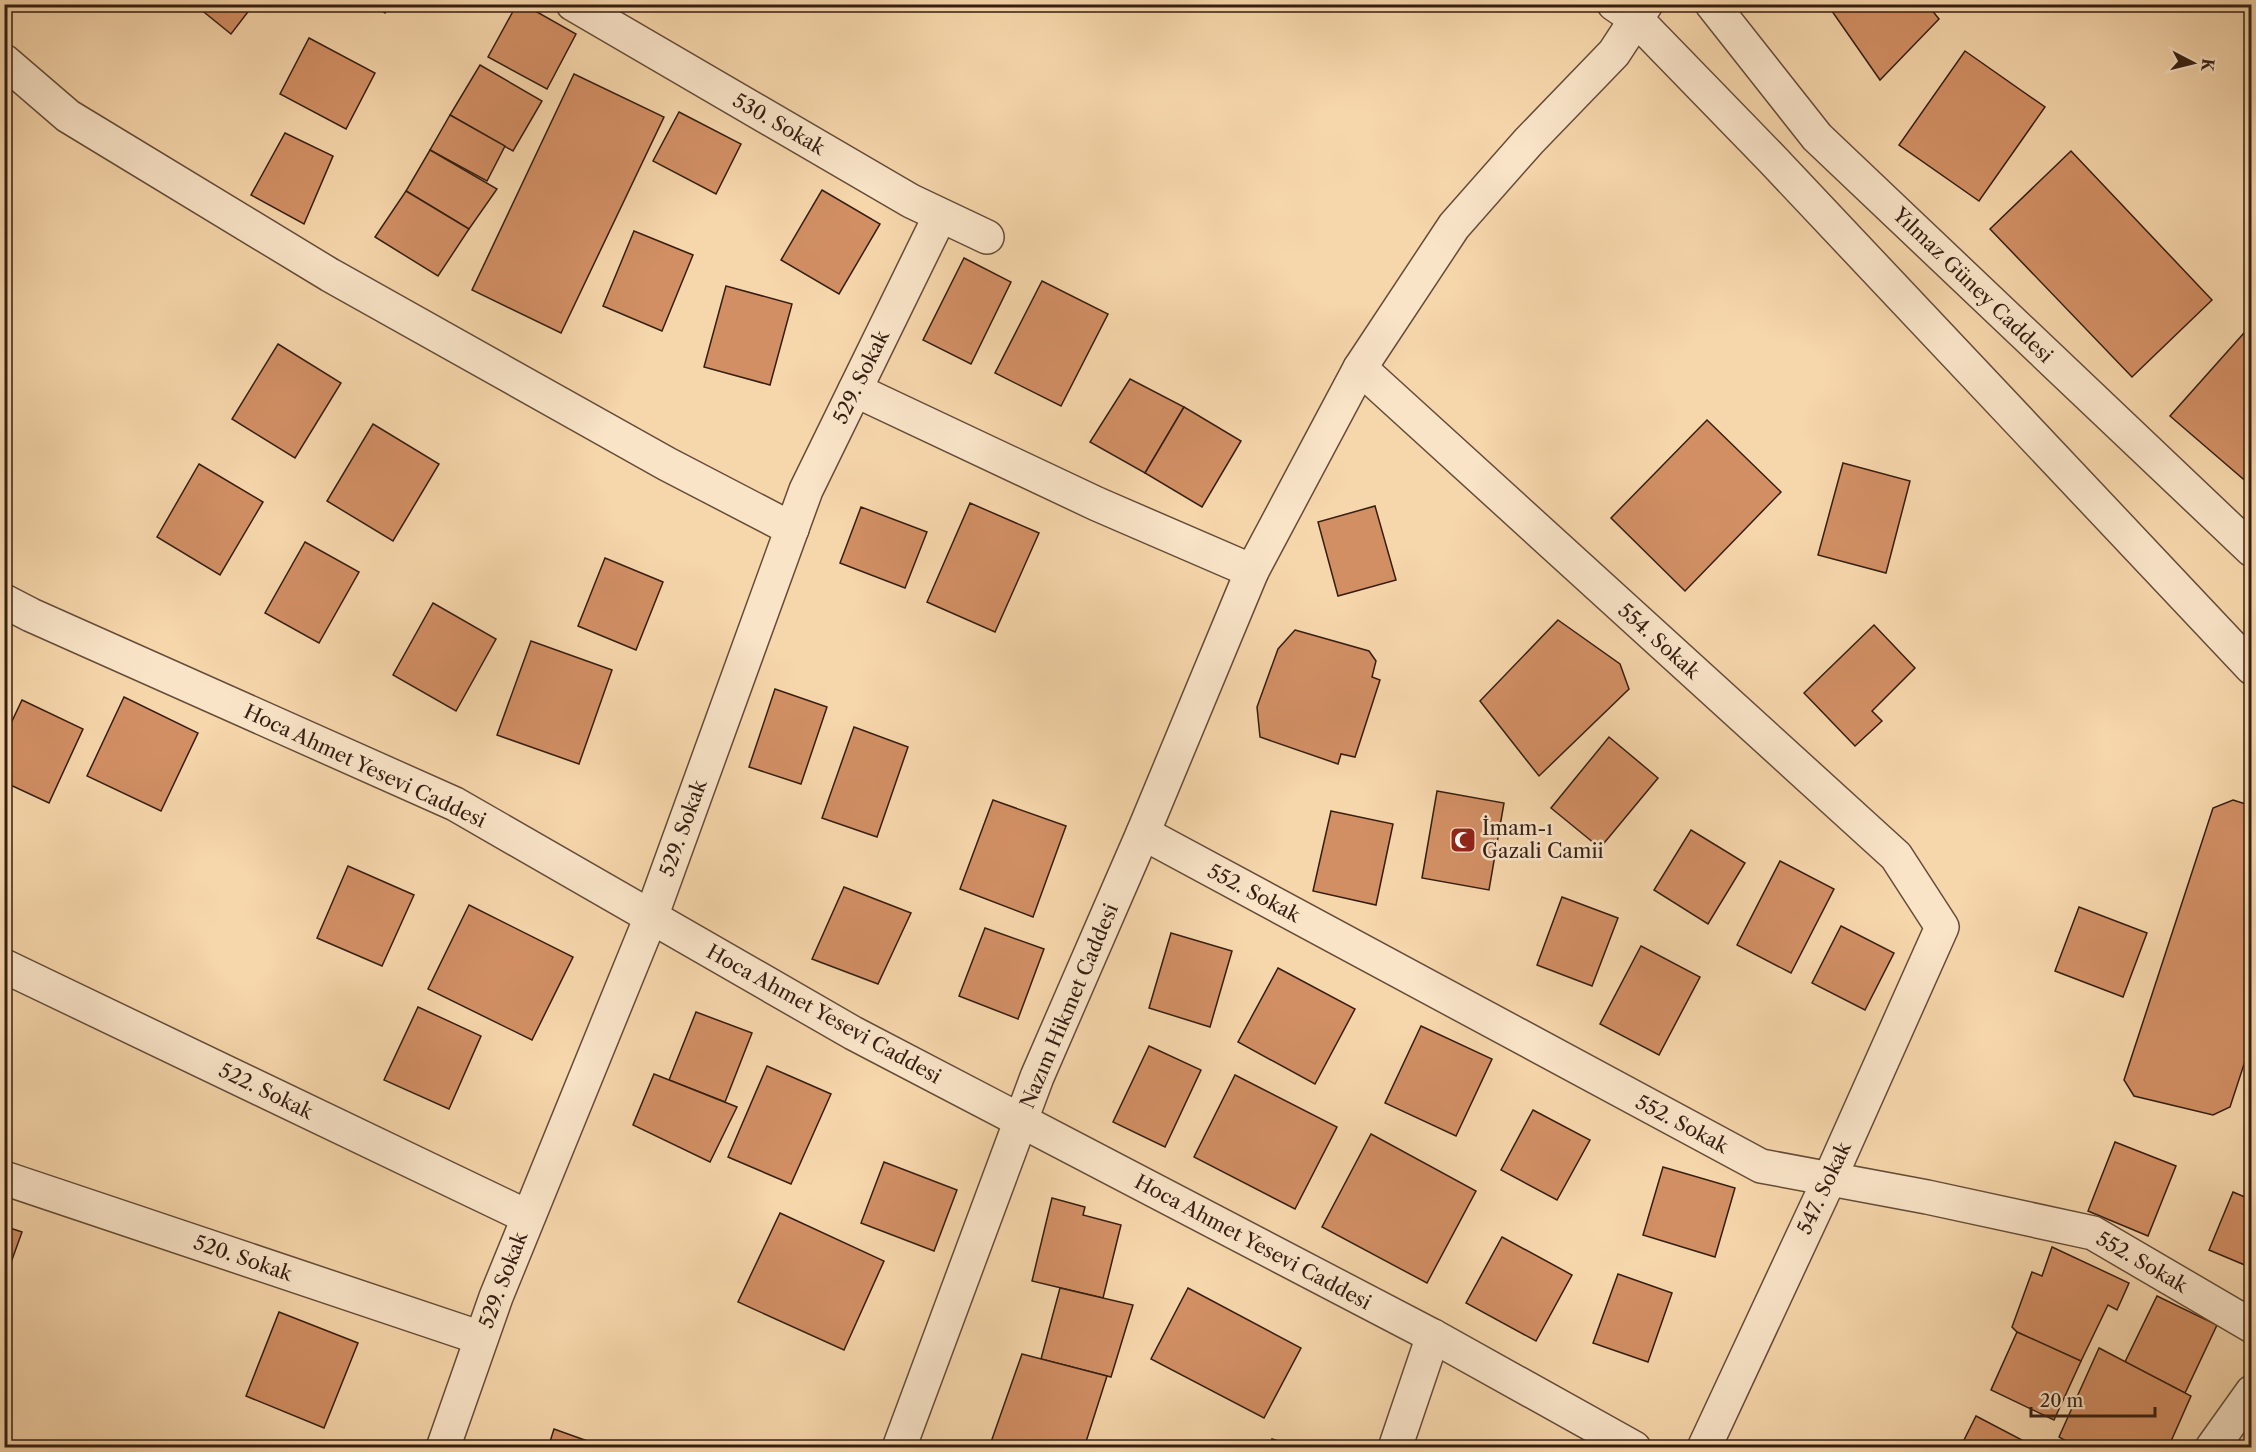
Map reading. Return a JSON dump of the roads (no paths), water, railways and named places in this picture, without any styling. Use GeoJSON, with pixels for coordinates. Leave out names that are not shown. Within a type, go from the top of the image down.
{"type":"FeatureCollection","features":[{"type":"Feature","properties":{"kind":"street","name":"530. Sokak"},"geometry":{"type":"LineString","coordinates":[[573,4],[940,216],[987,237]]}},
{"type":"Feature","properties":{"kind":"street","name":"Yılmaz Güney Caddesi"},"geometry":{"type":"LineString","coordinates":[[1712,4],[1817,137],[2252,550]]}},
{"type":"Feature","properties":{"kind":"street","name":"Nazım Hikmet Caddesi"},"geometry":{"type":"LineString","coordinates":[[899,1448],[1037,1077],[1143,833],[1252,571],[1360,368],[1454,226],[1529,141],[1614,53],[1632,9]]}},
{"type":"Feature","properties":{"kind":"street"},"geometry":{"type":"LineString","coordinates":[[1632,9],[2252,668]]}},
{"type":"Feature","properties":{"kind":"street"},"geometry":{"type":"LineString","coordinates":[[4,61],[68,116],[330,275],[667,464],[792,529]]}},
{"type":"Feature","properties":{"kind":"street","name":"529. Sokak"},"geometry":{"type":"LineString","coordinates":[[442,1448],[481,1338],[528,1217],[651,917],[806,490],[940,216]]}},
{"type":"Feature","properties":{"kind":"street","name":"554. Sokak"},"geometry":{"type":"LineString","coordinates":[[1360,368],[1896,856],[1942,927]]}},
{"type":"Feature","properties":{"kind":"street"},"geometry":{"type":"LineString","coordinates":[[855,390],[1097,504],[1252,571]]}},
{"type":"Feature","properties":{"kind":"street","name":"Hoca Ahmet Yesevi Caddesi"},"geometry":{"type":"LineString","coordinates":[[4,601],[455,804],[853,1033],[1433,1336],[1634,1448]]}},
{"type":"Feature","properties":{"kind":"street","name":"552. Sokak"},"geometry":{"type":"LineString","coordinates":[[1143,833],[1761,1166],[1928,1197],[2093,1233],[2252,1326]]}},
{"type":"Feature","properties":{"kind":"street","name":"547. Sokak"},"geometry":{"type":"LineString","coordinates":[[1704,1448],[1829,1180],[1942,927]]}},
{"type":"Feature","properties":{"kind":"street","name":"522. Sokak"},"geometry":{"type":"LineString","coordinates":[[4,966],[528,1217]]}},
{"type":"Feature","properties":{"kind":"street","name":"520. Sokak"},"geometry":{"type":"LineString","coordinates":[[4,1178],[481,1338]]}},
{"type":"Feature","properties":{"kind":"street"},"geometry":{"type":"LineString","coordinates":[[1395,1448],[1433,1336]]}},
{"type":"Feature","properties":{"kind":"street"},"geometry":{"type":"LineString","coordinates":[[2212,1448],[2252,1392]]}},
{"type":"Feature","properties":{"kind":"place","name":"İmam-ı Gazali Camii"},"geometry":{"type":"Point","coordinates":[1463,840]}}]}
